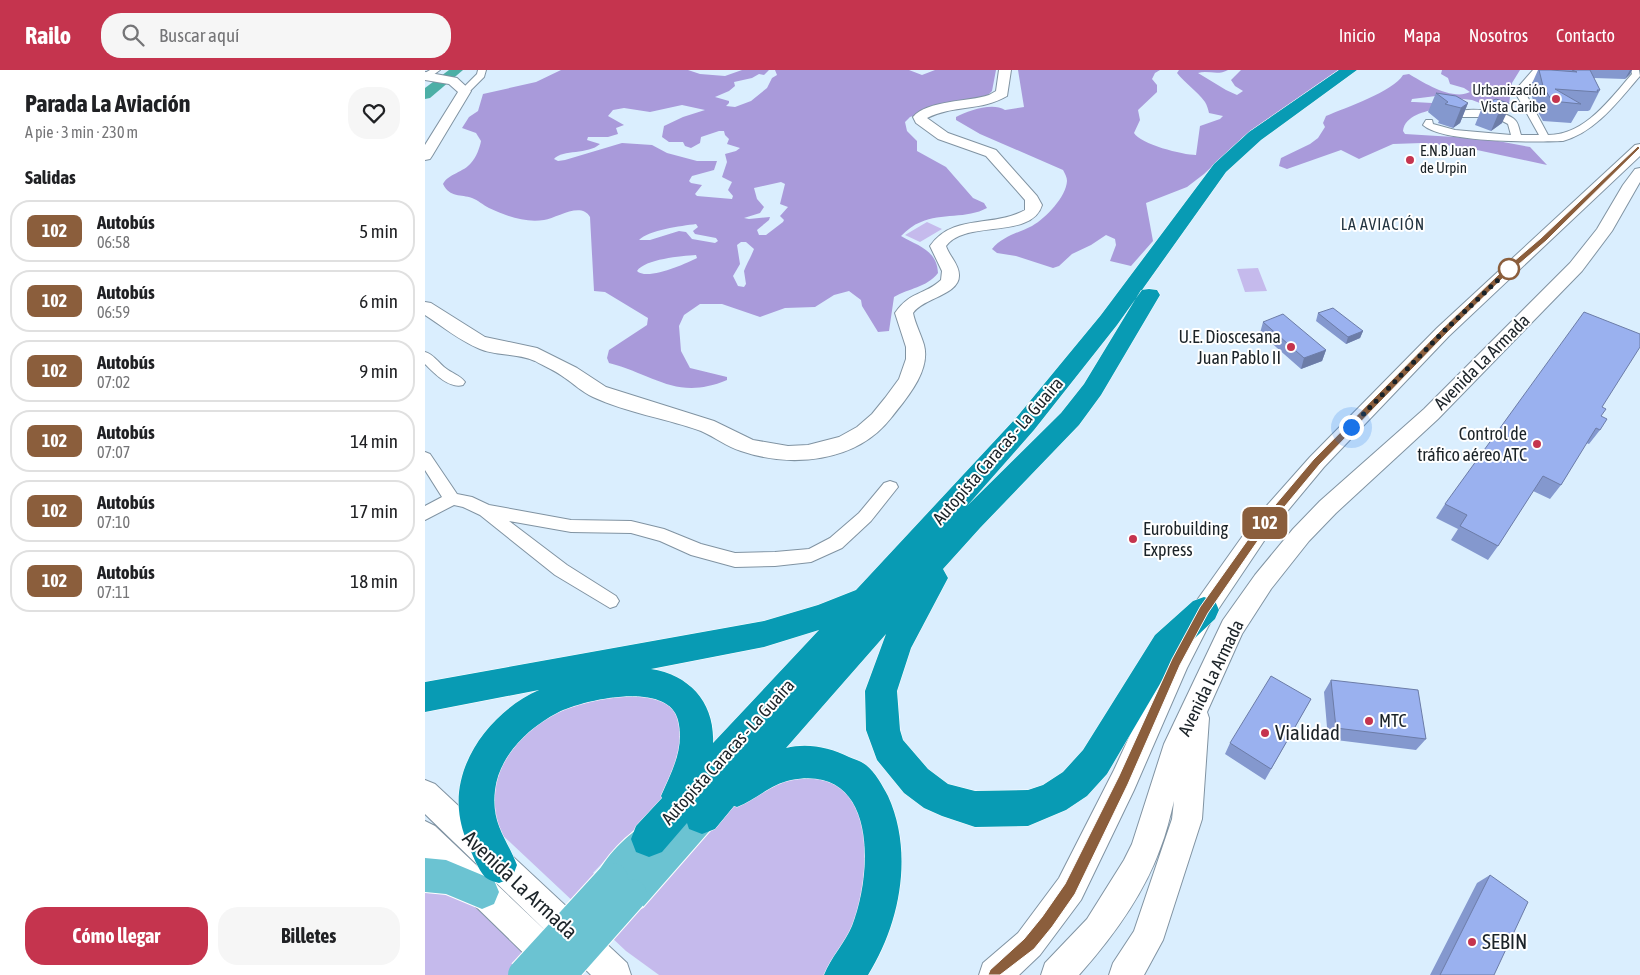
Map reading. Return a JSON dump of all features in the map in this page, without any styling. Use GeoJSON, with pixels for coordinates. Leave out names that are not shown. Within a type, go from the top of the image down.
{"type":"FeatureCollection","features":[{"type":"Feature","properties":{"kind":"highway","name":"Autopista Caracas - La Guaira"},"geometry":{"type":"LineString","coordinates":[[649,839],[1007,444],[1055,388],[1109,320],[1220,168],[1255,136],[1349,70]]}},
{"type":"Feature","properties":{"kind":"highway","name":"Autopista Caracas - La Guaira"},"geometry":{"type":"LineString","coordinates":[[701,816],[970,520],[1070,419],[1083,403],[1152,290],[1235,172],[1281,131],[1368,70]]}},
{"type":"Feature","properties":{"kind":"highway"},"geometry":{"type":"LineString","coordinates":[[970,520],[917,604],[896,645],[881,691],[883,730],[889,749],[916,781],[936,796],[954,804],[975,809],[1028,808],[1054,798],[1075,784],[1095,762],[1166,645],[1204,610]]}},
{"type":"Feature","properties":{"kind":"highway"},"geometry":{"type":"LineString","coordinates":[[425,697],[765,634],[823,616],[866,598]]}},
{"type":"Feature","properties":{"kind":"highway"},"geometry":{"type":"LineString","coordinates":[[491,878],[477,813],[478,782],[489,755],[499,740],[512,727],[544,704],[566,694],[636,681],[662,685],[682,696],[694,715],[697,733],[695,758],[687,784],[649,839]]}},
{"type":"Feature","properties":{"kind":"highway"},"geometry":{"type":"LineString","coordinates":[[701,816],[758,776],[789,763],[823,763],[841,768],[866,788],[875,805],[881,823],[883,866],[880,892],[869,932],[844,975]]}},
{"type":"Feature","properties":{"kind":"main road"},"geometry":{"type":"LineString","coordinates":[[425,307],[487,345],[536,354],[571,372],[585,384],[599,392],[707,426],[748,446],[773,452],[810,454],[840,446],[862,434],[888,410],[908,380],[913,368],[916,351],[903,313],[915,299],[939,291],[948,284],[951,278],[950,272],[938,246],[942,239],[964,229],[1017,221],[1031,212],[1032,199],[996,157],[985,150],[943,136],[921,120],[920,117],[946,107],[986,101],[996,97],[1002,92],[1005,70]]}},
{"type":"Feature","properties":{"kind":"main road"},"geometry":{"type":"LineString","coordinates":[[425,156],[463,88],[432,75]]}},
{"type":"Feature","properties":{"kind":"main road","name":"Avenida La Armada"},"geometry":{"type":"LineString","coordinates":[[1057,975],[1098,930],[1135,871],[1148,840],[1174,753],[1232,628],[1263,582],[1301,534],[1328,507],[1431,414],[1576,267],[1597,214],[1640,148]]}},
{"type":"Feature","properties":{"kind":"main road","name":"Avenida La Armada"},"geometry":{"type":"LineString","coordinates":[[995,975],[1029,944],[1070,889],[1124,780],[1176,663],[1204,610],[1262,526],[1317,462],[1443,332],[1501,276],[1565,219],[1597,214],[1628,188],[1640,172]]}},
{"type":"Feature","properties":{"kind":"main road"},"geometry":{"type":"LineString","coordinates":[[1137,975],[1187,819],[1197,704]]}},
{"type":"Feature","properties":{"kind":"main road","name":"Avenida La Armada"},"geometry":{"type":"LineString","coordinates":[[425,794],[568,975]]}},
{"type":"Feature","properties":{"kind":"main road"},"geometry":{"type":"LineString","coordinates":[[524,975],[701,816]]}},
{"type":"Feature","properties":{"kind":"main road","name":"Avenida La Armada"},"geometry":{"type":"LineString","coordinates":[[425,836],[491,878],[615,975]]}},
{"type":"Feature","properties":{"kind":"main road"},"geometry":{"type":"LineString","coordinates":[[561,975],[621,887],[649,839]]}},
{"type":"Feature","properties":{"kind":"main road"},"geometry":{"type":"LineString","coordinates":[[425,875],[491,878]]}},
{"type":"Feature","properties":{"kind":"main road"},"geometry":{"type":"LineString","coordinates":[[1125,975],[1147,940]]}},
{"type":"Feature","properties":{"kind":"street"},"geometry":{"type":"LineString","coordinates":[[463,88],[481,75],[482,70]]}},
{"type":"Feature","properties":{"kind":"street"},"geometry":{"type":"LineString","coordinates":[[1538,70],[1522,88],[1521,94],[1545,138]]}},
{"type":"Feature","properties":{"kind":"street"},"geometry":{"type":"LineString","coordinates":[[1429,122],[1428,125],[1434,128],[1457,133],[1545,138],[1572,135],[1637,73]]}},
{"type":"Feature","properties":{"kind":"street"},"geometry":{"type":"LineString","coordinates":[[1459,114],[1489,113],[1505,118],[1513,123],[1516,137]]}},
{"type":"Feature","properties":{"kind":"street"},"geometry":{"type":"LineString","coordinates":[[425,356],[441,372],[457,382]]}},
{"type":"Feature","properties":{"kind":"street"},"geometry":{"type":"LineString","coordinates":[[425,458],[452,499]]}},
{"type":"Feature","properties":{"kind":"street"},"geometry":{"type":"LineString","coordinates":[[425,514],[452,499],[486,511],[571,526],[631,526],[664,535],[697,550],[735,560],[775,559],[811,554],[836,543],[865,516],[890,487]]}},
{"type":"Feature","properties":{"kind":"street"},"geometry":{"type":"LineString","coordinates":[[486,511],[566,575],[610,601]]}},
{"type":"Feature","properties":{"kind":"shaded area"},"geometry":{"type":"Polygon","coordinates":[[[561,70],[688,70],[700,74],[725,76],[742,70],[769,70],[764,75],[759,74],[752,78],[734,82],[735,86],[729,91],[715,97],[729,101],[726,106],[735,107],[751,101],[767,88],[772,78],[777,75],[775,70],[909,70],[922,75],[935,70],[996,70],[992,91],[988,95],[954,101],[910,117],[905,122],[907,131],[917,141],[917,151],[946,167],[973,198],[984,203],[987,208],[971,214],[929,219],[913,226],[901,236],[920,246],[930,254],[937,265],[938,273],[923,285],[894,297],[889,331],[878,332],[862,306],[861,300],[849,291],[834,295],[815,307],[785,308],[760,317],[722,304],[700,304],[684,315],[679,326],[681,351],[690,368],[727,377],[727,380],[709,386],[694,388],[667,384],[609,363],[607,358],[609,350],[647,325],[648,318],[605,292],[594,291],[590,217],[586,212],[575,210],[544,220],[523,220],[495,211],[472,198],[452,194],[443,184],[448,178],[468,166],[473,161],[477,152],[481,141],[476,133],[462,128],[469,117],[478,111],[483,94],[536,82],[561,70]],[[682,105],[650,112],[624,108],[613,110],[608,116],[624,125],[616,128],[618,134],[608,137],[588,137],[587,140],[600,144],[589,150],[563,154],[554,159],[558,161],[565,160],[622,143],[652,145],[667,153],[697,161],[717,161],[714,170],[692,176],[689,181],[702,185],[695,194],[697,196],[732,199],[733,196],[728,190],[732,182],[722,177],[727,162],[725,154],[740,148],[727,144],[729,139],[724,131],[701,137],[700,143],[691,148],[685,146],[683,142],[669,142],[662,137],[664,126],[705,110],[682,105]],[[781,182],[754,188],[757,199],[764,207],[760,213],[744,218],[770,217],[757,230],[759,235],[766,235],[784,220],[780,216],[788,207],[780,204],[785,184],[781,182]],[[696,224],[657,231],[639,240],[650,240],[679,231],[686,232],[692,239],[715,243],[718,241],[716,238],[695,234],[693,231],[698,227],[696,224]],[[741,242],[737,245],[740,264],[733,276],[738,286],[744,287],[746,284],[744,271],[754,249],[746,242],[741,242]],[[696,255],[655,261],[641,267],[637,271],[642,274],[657,273],[697,258],[696,255]]]}},
{"type":"Feature","properties":{"kind":"shaded area"},"geometry":{"type":"Polygon","coordinates":[[[1018,70],[1160,70],[1155,73],[1152,79],[1157,85],[1157,92],[1138,110],[1140,120],[1134,133],[1153,145],[1172,151],[1196,155],[1200,126],[1220,119],[1223,116],[1209,113],[1202,98],[1177,73],[1179,70],[1228,70],[1221,73],[1198,73],[1237,95],[1243,91],[1235,86],[1231,80],[1241,70],[1341,70],[1243,137],[1204,174],[1187,187],[1146,203],[1153,241],[1131,266],[1110,261],[1116,245],[1115,239],[1106,235],[1072,254],[1059,266],[1053,268],[1016,256],[997,253],[992,249],[1006,238],[1032,226],[1049,212],[1059,200],[1066,187],[1067,180],[1063,170],[980,134],[956,120],[956,117],[980,108],[994,107],[1005,110],[1024,107],[1018,70]]]}},
{"type":"Feature","properties":{"kind":"shaded area"},"geometry":{"type":"Polygon","coordinates":[[[1442,70],[1520,70],[1512,83],[1509,104],[1485,105],[1472,100],[1436,96],[1412,99],[1411,102],[1432,103],[1438,108],[1422,113],[1407,121],[1403,131],[1405,134],[1487,139],[1530,147],[1547,165],[1463,147],[1422,143],[1393,144],[1359,159],[1341,150],[1287,169],[1279,166],[1281,158],[1318,138],[1325,127],[1323,123],[1326,116],[1380,93],[1398,81],[1403,75],[1409,74],[1447,93],[1463,94],[1470,92],[1450,84],[1448,78],[1441,74],[1442,70]]]}},
{"type":"Feature","properties":{"kind":"shaded area"},"geometry":{"type":"Polygon","coordinates":[[[927,222],[942,229],[920,242],[905,235],[927,222]]]}},
{"type":"Feature","properties":{"kind":"shaded area"},"geometry":{"type":"Polygon","coordinates":[[[1258,268],[1267,291],[1245,292],[1237,269],[1258,268]]]}},
{"type":"Feature","properties":{"kind":"shaded area"},"geometry":{"type":"Polygon","coordinates":[[[642,689],[687,715],[670,792],[593,873],[637,908],[734,805],[771,780],[823,777],[850,793],[863,814],[871,860],[867,917],[836,975],[659,975],[626,951],[496,829],[491,801],[508,740],[561,701],[642,689]]]}},
{"type":"Feature","properties":{"kind":"shaded area"},"geometry":{"type":"Polygon","coordinates":[[[425,887],[466,898],[547,975],[425,975],[425,887]]]}},
{"type":"Feature","properties":{"kind":"building"},"geometry":{"type":"Polygon","coordinates":[[[1539,70],[1577,72],[1572,70],[1590,70],[1600,90],[1597,90],[1598,92],[1555,89],[1581,104],[1552,101],[1543,86],[1539,70]]]}},
{"type":"Feature","properties":{"kind":"building"},"geometry":{"type":"Polygon","coordinates":[[[1436,93],[1456,96],[1468,103],[1461,108],[1445,104],[1448,102],[1436,93]]]}},
{"type":"Feature","properties":{"kind":"building"},"geometry":{"type":"Polygon","coordinates":[[[1496,99],[1511,104],[1499,112],[1483,105],[1496,99]]]}},
{"type":"Feature","properties":{"kind":"building"},"geometry":{"type":"Polygon","coordinates":[[[1333,308],[1363,331],[1348,337],[1318,313],[1333,308]]]}},
{"type":"Feature","properties":{"kind":"building","name":"Control de tráfico aéreo ATC"},"geometry":{"type":"Polygon","coordinates":[[[1584,312],[1640,334],[1640,347],[1602,407],[1606,409],[1601,416],[1607,419],[1600,430],[1596,428],[1561,485],[1543,476],[1498,546],[1460,526],[1467,515],[1445,504],[1584,312]]]}},
{"type":"Feature","properties":{"kind":"building"},"geometry":{"type":"Polygon","coordinates":[[[1283,314],[1326,350],[1304,358],[1263,322],[1283,314]]]}},
{"type":"Feature","properties":{"kind":"building","name":"Vialidad"},"geometry":{"type":"Polygon","coordinates":[[[1271,676],[1311,699],[1271,769],[1230,743],[1271,676]]]}},
{"type":"Feature","properties":{"kind":"building","name":"MTC"},"geometry":{"type":"Polygon","coordinates":[[[1331,680],[1418,690],[1426,739],[1336,728],[1331,680]]]}},
{"type":"Feature","properties":{"kind":"building","name":"SEBIN"},"geometry":{"type":"Polygon","coordinates":[[[1490,875],[1528,902],[1494,975],[1440,975],[1490,875]]]}},
{"type":"Feature","properties":{"kind":"waterway"},"geometry":{"type":"LineString","coordinates":[[425,95],[457,70]]}},
{"type":"Feature","properties":{"kind":"bus line","name":"102"},"geometry":{"type":"LineString","coordinates":[[995,975],[1029,944],[1070,889],[1124,780],[1176,663],[1204,610],[1262,526],[1317,462],[1443,332],[1640,148]]}},
{"type":"Feature","properties":{"kind":"place","name":"Urbanización Vista Caribe"},"geometry":{"type":"Point","coordinates":[1556,99]}},
{"type":"Feature","properties":{"kind":"place","name":"E.N.B Juan de Urpin"},"geometry":{"type":"Point","coordinates":[1410,160]}},
{"type":"Feature","properties":{"kind":"place","name":"U.E. Dioscesana Juan Pablo II"},"geometry":{"type":"Point","coordinates":[1291,347]}},
{"type":"Feature","properties":{"kind":"place","name":"Control de tráfico aéreo ATC"},"geometry":{"type":"Point","coordinates":[1537,444]}},
{"type":"Feature","properties":{"kind":"place","name":"Eurobuilding Express"},"geometry":{"type":"Point","coordinates":[1133,539]}},
{"type":"Feature","properties":{"kind":"place","name":"MTC"},"geometry":{"type":"Point","coordinates":[1369,721]}},
{"type":"Feature","properties":{"kind":"place","name":"Vialidad"},"geometry":{"type":"Point","coordinates":[1265,733]}},
{"type":"Feature","properties":{"kind":"place","name":"SEBIN"},"geometry":{"type":"Point","coordinates":[1472,942]}},
{"type":"Feature","properties":{"kind":"district","name":"LA AVIACIÓN"},"geometry":{"type":"Point","coordinates":[1383,224]}},
{"type":"Feature","properties":{"kind":"route"},"geometry":{"type":"LineString","coordinates":[[1351,427],[1443,332],[1515,264],[1509,269]]}}]}
